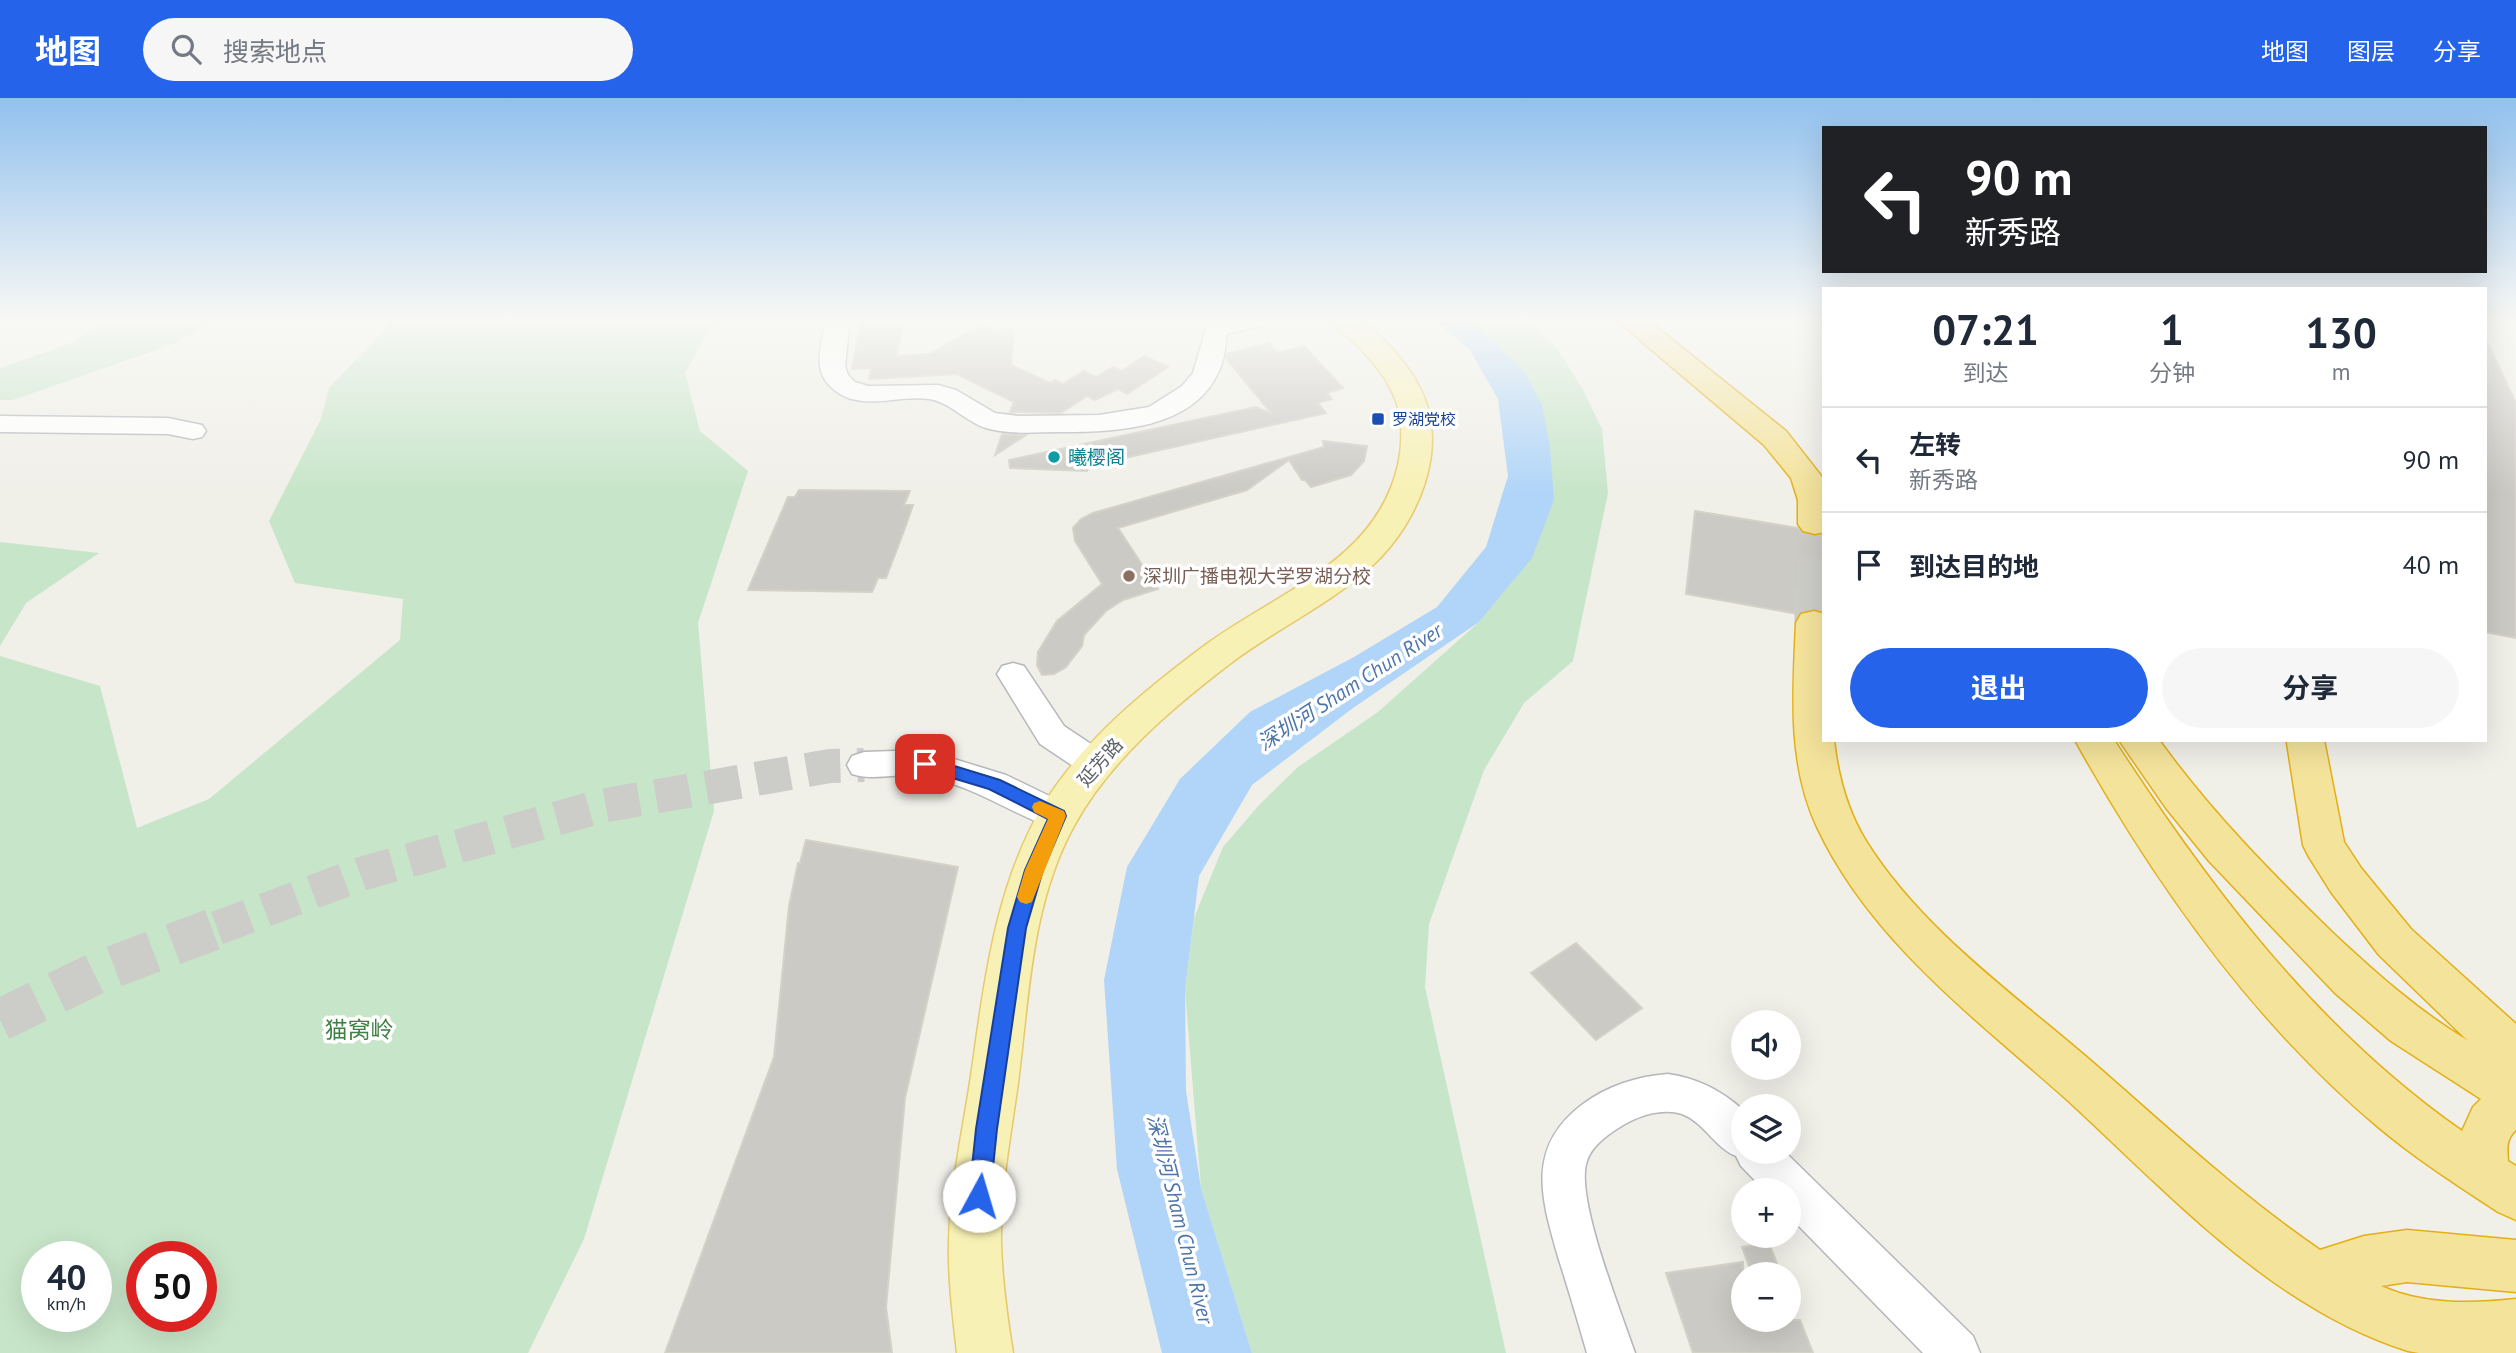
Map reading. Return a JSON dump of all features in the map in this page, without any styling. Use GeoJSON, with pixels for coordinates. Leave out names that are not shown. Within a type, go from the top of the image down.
{"type":"FeatureCollection","features":[{"type":"Feature","properties":{"kind":"highway"},"geometry":{"type":"LineString","coordinates":[[1700,377],[1775,438],[1806,477],[1814,500],[1815,524]]}},
{"type":"Feature","properties":{"kind":"highway"},"geometry":{"type":"LineString","coordinates":[[1814,623],[1812,713],[1823,777],[1836,823],[1853,855],[1879,893],[1944,963],[2250,1229],[2362,1306],[2395,1320],[2443,1329],[2476,1331],[2516,1326]]}},
{"type":"Feature","properties":{"kind":"highway"},"geometry":{"type":"LineString","coordinates":[[2095,742],[2126,793],[2195,893],[2287,1008],[2378,1097],[2500,1184]]}},
{"type":"Feature","properties":{"kind":"highway"},"geometry":{"type":"LineString","coordinates":[[2139,742],[2176,796],[2256,888],[2335,963],[2405,1026],[2516,1094]]}},
{"type":"Feature","properties":{"kind":"highway"},"geometry":{"type":"LineString","coordinates":[[2306,743],[2324,845],[2346,880],[2404,951],[2480,1023],[2516,1052]]}},
{"type":"Feature","properties":{"kind":"highway"},"geometry":{"type":"LineString","coordinates":[[2500,1184],[2481,1156],[2486,1129],[2497,1114],[2516,1105]]}},
{"type":"Feature","properties":{"kind":"highway"},"geometry":{"type":"LineString","coordinates":[[2317,1277],[2364,1262],[2407,1256],[2516,1266]]}},
{"type":"Feature","properties":{"kind":"main road","name":"延芳路"},"geometry":{"type":"LineString","coordinates":[[985,1353],[975,1241],[986,1129],[1017,928],[1034,870],[1058,816],[1094,764],[1135,722],[1254,627],[1352,565],[1387,528],[1404,500],[1417,457],[1418,428],[1409,396],[1398,377]]}},
{"type":"Feature","properties":{"kind":"street"},"geometry":{"type":"LineString","coordinates":[[836,377],[848,389],[863,394],[929,391],[948,395],[977,415],[1018,425],[1132,421],[1159,413],[1195,388],[1203,377]]}},
{"type":"Feature","properties":{"kind":"street"},"geometry":{"type":"LineString","coordinates":[[0,424],[169,426],[193,431]]}},
{"type":"Feature","properties":{"kind":"street"},"geometry":{"type":"LineString","coordinates":[[1013,674],[1052,735],[1094,764]]}},
{"type":"Feature","properties":{"kind":"street"},"geometry":{"type":"LineString","coordinates":[[863,765],[925,764],[994,784],[1058,816]]}},
{"type":"Feature","properties":{"kind":"street"},"geometry":{"type":"LineString","coordinates":[[1611,1353],[1566,1208],[1563,1188],[1568,1151],[1587,1126],[1631,1099],[1648,1093],[1682,1095],[1697,1100],[1731,1128]]}},
{"type":"Feature","properties":{"kind":"street"},"geometry":{"type":"LineString","coordinates":[[1768,1164],[1956,1353]]}},
{"type":"Feature","properties":{"kind":"street"},"geometry":{"type":"LineString","coordinates":[[1897,1294],[1918,1321],[1933,1353]]}},
{"type":"Feature","properties":{"kind":"green space"},"geometry":{"type":"Polygon","coordinates":[[[0,377],[80,377],[13,400],[0,400],[0,377]]]}},
{"type":"Feature","properties":{"kind":"green space","name":"猫窝岭"},"geometry":{"type":"Polygon","coordinates":[[[340,377],[686,377],[700,431],[748,471],[698,623],[714,811],[584,1239],[528,1353],[0,1353],[0,656],[100,686],[137,828],[209,799],[400,640],[403,599],[295,583],[269,521],[321,419],[329,388],[340,377]]]}},
{"type":"Feature","properties":{"kind":"green space"},"geometry":{"type":"Polygon","coordinates":[[[1496,377],[1575,377],[1602,429],[1608,493],[1573,661],[1524,703],[1484,770],[1429,924],[1425,987],[1506,1353],[1252,1353],[1201,1188],[1185,990],[1194,918],[1223,847],[1260,804],[1298,767],[1378,712],[1479,622],[1530,559],[1554,500],[1496,377]]]}},
{"type":"Feature","properties":{"kind":"green space"},"geometry":{"type":"Polygon","coordinates":[[[0,542],[99,553],[26,603],[0,646],[0,542]]]}},
{"type":"Feature","properties":{"kind":"water","name":"深圳河 Sham Chun River"},"geometry":{"type":"Polygon","coordinates":[[[1485,377],[1527,377],[1542,405],[1550,447],[1554,500],[1532,558],[1479,622],[1353,708],[1252,785],[1199,876],[1185,990],[1186,1091],[1201,1188],[1252,1353],[1162,1353],[1117,1169],[1104,980],[1127,867],[1180,779],[1250,712],[1354,657],[1437,607],[1486,547],[1508,476],[1498,399],[1485,377]]]}},
{"type":"Feature","properties":{"kind":"building"},"geometry":{"type":"Polygon","coordinates":[[[869,377],[912,377],[869,379],[869,377]]]}},
{"type":"Feature","properties":{"kind":"building"},"geometry":{"type":"Polygon","coordinates":[[[962,377],[1036,377],[1050,383],[1055,380],[1063,384],[1075,377],[1153,377],[1127,394],[1118,389],[1095,400],[1087,396],[1061,413],[1010,412],[1014,402],[962,377]]]}},
{"type":"Feature","properties":{"kind":"building"},"geometry":{"type":"Polygon","coordinates":[[[1241,377],[1332,377],[1343,388],[1327,393],[1332,399],[1318,403],[1326,413],[1089,466],[1087,471],[1010,468],[1009,460],[1256,407],[1272,414],[1241,377]]]}},
{"type":"Feature","properties":{"kind":"building"},"geometry":{"type":"Polygon","coordinates":[[[2487,377],[2504,377],[2516,403],[2516,638],[2487,632],[2487,377]]]}},
{"type":"Feature","properties":{"kind":"building"},"geometry":{"type":"Polygon","coordinates":[[[1002,434],[1013,435],[1026,435],[995,455],[1002,434]]]}},
{"type":"Feature","properties":{"kind":"building"},"geometry":{"type":"Polygon","coordinates":[[[1323,441],[1367,446],[1364,461],[1351,475],[1311,487],[1302,480],[1289,460],[1247,490],[1118,528],[1158,589],[1123,600],[1106,611],[1084,635],[1082,646],[1066,667],[1054,674],[1042,675],[1037,665],[1038,652],[1057,621],[1102,584],[1075,541],[1073,528],[1081,519],[1093,513],[1324,447],[1323,441]]]}},
{"type":"Feature","properties":{"kind":"building"},"geometry":{"type":"Polygon","coordinates":[[[799,490],[910,491],[904,505],[913,505],[904,531],[886,578],[878,578],[872,592],[748,590],[788,497],[795,497],[799,490]]]}},
{"type":"Feature","properties":{"kind":"building"},"geometry":{"type":"Polygon","coordinates":[[[1695,511],[1798,528],[1802,534],[1814,537],[1822,535],[1822,610],[1813,608],[1798,614],[1686,594],[1695,511]]]}},
{"type":"Feature","properties":{"kind":"building"},"geometry":{"type":"Polygon","coordinates":[[[806,840],[958,867],[905,1098],[886,1307],[892,1353],[665,1353],[774,1057],[789,906],[806,840]]]}},
{"type":"Feature","properties":{"kind":"building"},"geometry":{"type":"Polygon","coordinates":[[[1576,943],[1642,1008],[1596,1040],[1531,973],[1576,943]]]}},
{"type":"Feature","properties":{"kind":"building"},"geometry":{"type":"Polygon","coordinates":[[[1742,1248],[1771,1248],[1776,1262],[1748,1262],[1742,1248]]]}},
{"type":"Feature","properties":{"kind":"building"},"geometry":{"type":"Polygon","coordinates":[[[1731,1264],[1731,1332],[1801,1332],[1801,1323],[1813,1353],[1693,1353],[1666,1273],[1731,1264]]]}},
{"type":"Feature","properties":{"kind":"tunnel"},"geometry":{"type":"LineString","coordinates":[[1814,589],[1815,524]]}},
{"type":"Feature","properties":{"kind":"tunnel"},"geometry":{"type":"LineString","coordinates":[[1814,589],[1814,623]]}},
{"type":"Feature","properties":{"kind":"tunnel"},"geometry":{"type":"LineString","coordinates":[[217,928],[361,874],[601,806],[830,766],[864,765]]}},
{"type":"Feature","properties":{"kind":"tunnel"},"geometry":{"type":"LineString","coordinates":[[0,1020],[99,972],[222,926]]}},
{"type":"Feature","properties":{"kind":"slow traffic"},"geometry":{"type":"LineString","coordinates":[[1026,897],[1034,870],[1058,816],[1040,807]]}},
{"type":"Feature","properties":{"kind":"place","name":"罗湖党校"},"geometry":{"type":"Point","coordinates":[1378,419]}},
{"type":"Feature","properties":{"kind":"place","name":"曦樱阁"},"geometry":{"type":"Point","coordinates":[1054,457]}},
{"type":"Feature","properties":{"kind":"place","name":"深圳广播电视大学罗湖分校"},"geometry":{"type":"Point","coordinates":[1129,576]}},
{"type":"Feature","properties":{"kind":"route"},"geometry":{"type":"LineString","coordinates":[[925,764],[994,784],[1058,816],[1034,870],[1017,928],[986,1129],[979,1196]]}}]}
